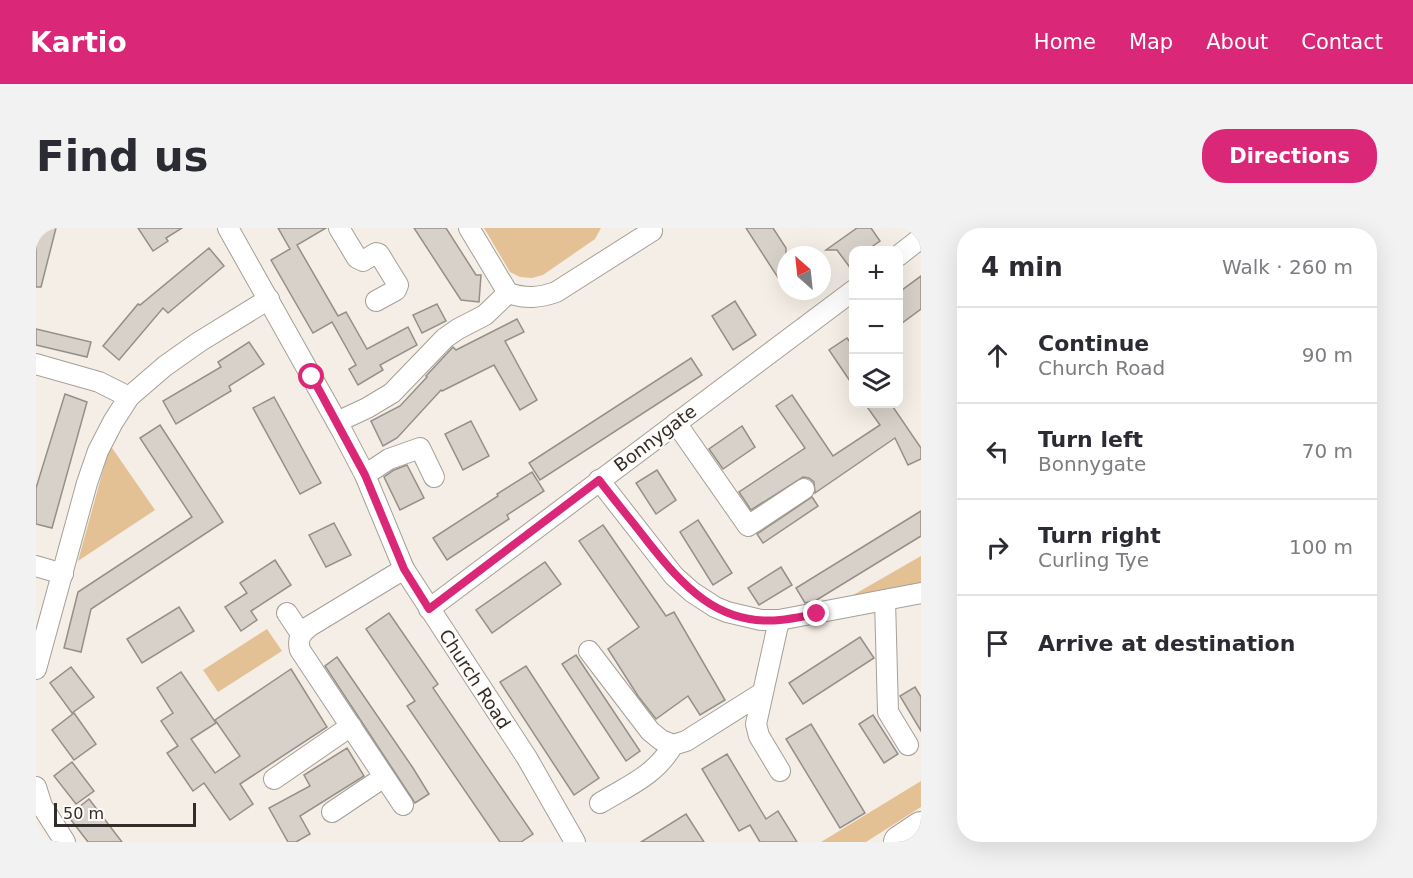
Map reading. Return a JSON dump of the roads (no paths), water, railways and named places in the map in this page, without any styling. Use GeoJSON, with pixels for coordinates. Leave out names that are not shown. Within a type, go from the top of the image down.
{"type":"FeatureCollection","features":[{"type":"Feature","properties":{"kind":"main road"},"geometry":{"type":"LineString","coordinates":[[900,842],[921,828]]}},
{"type":"Feature","properties":{"kind":"street","name":"Church Road"},"geometry":{"type":"LineString","coordinates":[[228,228],[365,475],[404,569],[527,758],[575,842]]}},
{"type":"Feature","properties":{"kind":"street"},"geometry":{"type":"LineString","coordinates":[[339,228],[357,258],[363,261],[375,253],[379,254],[398,285],[396,290],[376,301]]}},
{"type":"Feature","properties":{"kind":"street"},"geometry":{"type":"LineString","coordinates":[[469,228],[508,293],[522,297],[540,297],[556,291],[652,231]]}},
{"type":"Feature","properties":{"kind":"street"},"geometry":{"type":"LineString","coordinates":[[903,252],[921,238]]}},
{"type":"Feature","properties":{"kind":"street"},"geometry":{"type":"LineString","coordinates":[[337,422],[392,393],[445,338],[485,315],[508,293]]}},
{"type":"Feature","properties":{"kind":"street","name":"Bonnygate"},"geometry":{"type":"LineString","coordinates":[[429,609],[849,294]]}},
{"type":"Feature","properties":{"kind":"street"},"geometry":{"type":"LineString","coordinates":[[36,669],[87,483],[98,451],[112,422],[129,397],[165,366],[269,299]]}},
{"type":"Feature","properties":{"kind":"street"},"geometry":{"type":"LineString","coordinates":[[36,364],[99,382],[129,397]]}},
{"type":"Feature","properties":{"kind":"street"},"geometry":{"type":"LineString","coordinates":[[676,423],[748,526],[804,489]]}},
{"type":"Feature","properties":{"kind":"street"},"geometry":{"type":"LineString","coordinates":[[365,475],[389,459],[420,448],[434,477]]}},
{"type":"Feature","properties":{"kind":"street"},"geometry":{"type":"LineString","coordinates":[[599,480],[674,576],[697,596],[727,612],[752,618],[779,620],[921,592]]}},
{"type":"Feature","properties":{"kind":"street"},"geometry":{"type":"LineString","coordinates":[[36,566],[63,574]]}},
{"type":"Feature","properties":{"kind":"street"},"geometry":{"type":"LineString","coordinates":[[403,805],[300,650],[299,644],[309,629],[404,569]]}},
{"type":"Feature","properties":{"kind":"street"},"geometry":{"type":"LineString","coordinates":[[885,600],[888,712],[908,745]]}},
{"type":"Feature","properties":{"kind":"street"},"geometry":{"type":"LineString","coordinates":[[287,613],[309,629]]}},
{"type":"Feature","properties":{"kind":"street"},"geometry":{"type":"LineString","coordinates":[[779,620],[756,720],[758,731],[780,771]]}},
{"type":"Feature","properties":{"kind":"street"},"geometry":{"type":"LineString","coordinates":[[589,651],[650,731],[661,740],[673,745],[686,741],[762,693]]}},
{"type":"Feature","properties":{"kind":"street"},"geometry":{"type":"LineString","coordinates":[[274,779],[351,726]]}},
{"type":"Feature","properties":{"kind":"street"},"geometry":{"type":"LineString","coordinates":[[600,804],[656,769],[666,758],[673,745]]}},
{"type":"Feature","properties":{"kind":"street"},"geometry":{"type":"LineString","coordinates":[[332,812],[384,777]]}},
{"type":"Feature","properties":{"kind":"street"},"geometry":{"type":"LineString","coordinates":[[36,787],[39,809],[65,842]]}}]}
